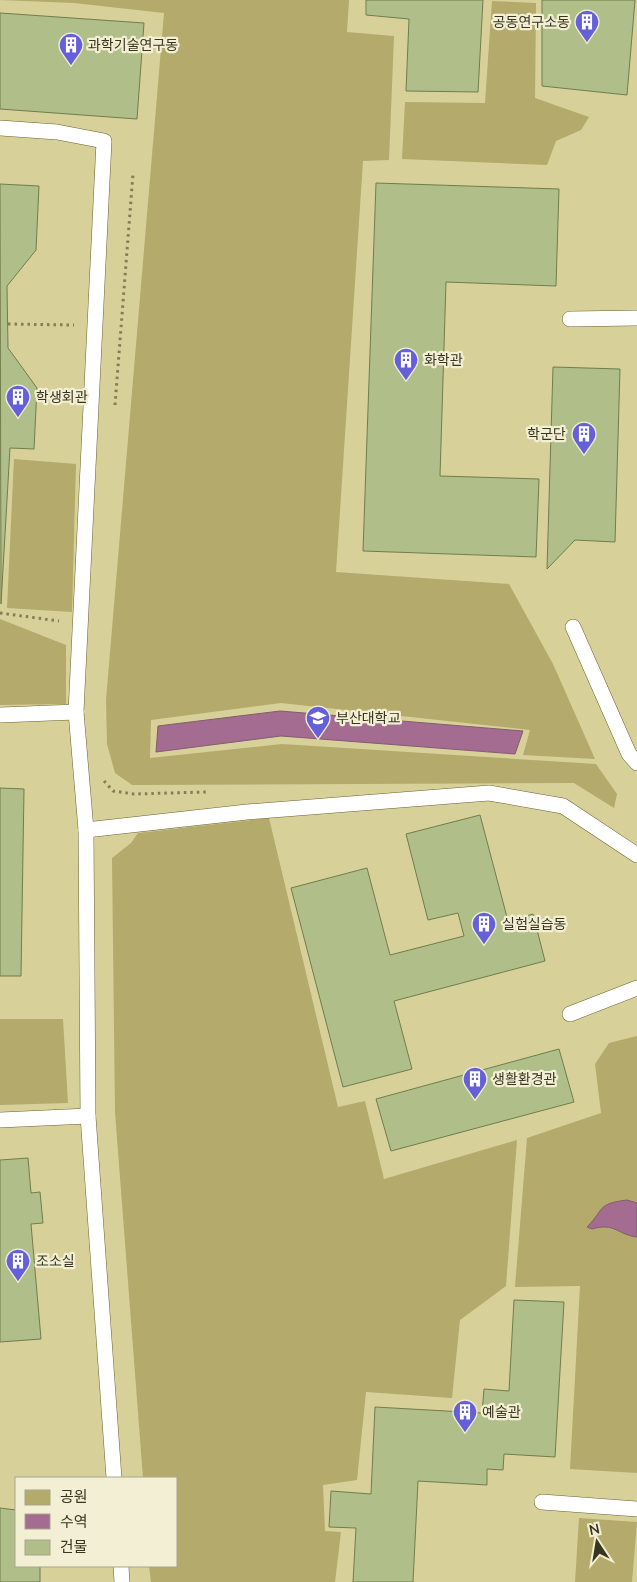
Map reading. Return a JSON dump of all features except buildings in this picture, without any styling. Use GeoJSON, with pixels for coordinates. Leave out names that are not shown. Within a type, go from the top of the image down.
{"type":"FeatureCollection","features":[{"type":"Feature","properties":{"kind":"lane"},"geometry":{"type":"LineString","coordinates":[[0,128],[57,132],[104,141],[76,712],[86,830],[88,1116],[114,1477]]}},
{"type":"Feature","properties":{"kind":"lane"},"geometry":{"type":"LineString","coordinates":[[570,319],[637,318]]}},
{"type":"Feature","properties":{"kind":"lane"},"geometry":{"type":"LineString","coordinates":[[573,627],[629,754],[637,763]]}},
{"type":"Feature","properties":{"kind":"lane"},"geometry":{"type":"LineString","coordinates":[[0,715],[76,712]]}},
{"type":"Feature","properties":{"kind":"lane"},"geometry":{"type":"LineString","coordinates":[[86,830],[247,812],[489,793],[563,806],[637,854]]}},
{"type":"Feature","properties":{"kind":"lane"},"geometry":{"type":"LineString","coordinates":[[570,1014],[637,988]]}},
{"type":"Feature","properties":{"kind":"lane"},"geometry":{"type":"LineString","coordinates":[[0,1120],[88,1116]]}},
{"type":"Feature","properties":{"kind":"lane"},"geometry":{"type":"LineString","coordinates":[[542,1502],[637,1510]]}},
{"type":"Feature","properties":{"kind":"lane"},"geometry":{"type":"LineString","coordinates":[[121,1567],[122,1582]]}},
{"type":"Feature","properties":{"kind":"path"},"geometry":{"type":"LineString","coordinates":[[115,411],[133,174]]}},
{"type":"Feature","properties":{"kind":"path"},"geometry":{"type":"LineString","coordinates":[[8,324],[94,326]]}},
{"type":"Feature","properties":{"kind":"path"},"geometry":{"type":"LineString","coordinates":[[0,613],[80,623]]}},
{"type":"Feature","properties":{"kind":"path"},"geometry":{"type":"LineString","coordinates":[[102,779],[113,791],[134,794],[213,792]]}},
{"type":"Feature","properties":{"kind":"green space"},"geometry":{"type":"Polygon","coordinates":[[[0,0],[349,0],[347,32],[394,36],[389,160],[363,161],[336,572],[509,584],[553,664],[595,759],[523,755],[530,730],[281,703],[151,720],[150,758],[282,744],[596,764],[617,794],[614,808],[574,783],[132,785],[115,773],[107,744],[106,700],[164,13],[74,3],[0,0]]]}},
{"type":"Feature","properties":{"kind":"green space"},"geometry":{"type":"Polygon","coordinates":[[[492,1],[536,3],[535,98],[589,117],[581,130],[556,141],[547,165],[402,159],[405,102],[485,103],[492,1]]]}},
{"type":"Feature","properties":{"kind":"green space"},"geometry":{"type":"Polygon","coordinates":[[[14,459],[76,464],[72,612],[7,608],[14,459]]]}},
{"type":"Feature","properties":{"kind":"green space"},"geometry":{"type":"Polygon","coordinates":[[[0,619],[66,645],[66,704],[0,705],[0,619]]]}},
{"type":"Feature","properties":{"kind":"green space"},"geometry":{"type":"Polygon","coordinates":[[[269,818],[338,1107],[365,1101],[384,1179],[517,1140],[506,1286],[460,1320],[452,1398],[366,1392],[357,1480],[323,1485],[325,1531],[341,1532],[335,1582],[151,1582],[149,1567],[178,1567],[178,1477],[143,1477],[115,1112],[112,858],[131,843],[138,833],[269,818]]]}},
{"type":"Feature","properties":{"kind":"green space"},"geometry":{"type":"Polygon","coordinates":[[[0,1019],[63,1019],[68,1103],[0,1105],[0,1019]]]}},
{"type":"Feature","properties":{"kind":"green space"},"geometry":{"type":"Polygon","coordinates":[[[637,1036],[637,1473],[570,1469],[580,1286],[515,1287],[527,1138],[601,1113],[595,1064],[609,1043],[637,1036]]]}},
{"type":"Feature","properties":{"kind":"green space"},"geometry":{"type":"Polygon","coordinates":[[[579,1518],[637,1522],[632,1582],[575,1582],[579,1518]]]}},
{"type":"Feature","properties":{"kind":"water"},"geometry":{"type":"Polygon","coordinates":[[[280,711],[523,731],[515,754],[281,736],[156,752],[158,726],[280,711]]]}},
{"type":"Feature","properties":{"kind":"water"},"geometry":{"type":"Polygon","coordinates":[[[627,1200],[637,1203],[637,1237],[606,1227],[592,1229],[587,1227],[602,1208],[610,1203],[627,1200]]]}},
{"type":"Feature","properties":{"kind":"place","name":"공동연구소동"},"geometry":{"type":"Point","coordinates":[587,43]}},
{"type":"Feature","properties":{"kind":"place","name":"과학기술연구동"},"geometry":{"type":"Point","coordinates":[71,66]}},
{"type":"Feature","properties":{"kind":"place","name":"화학관"},"geometry":{"type":"Point","coordinates":[406,381]}},
{"type":"Feature","properties":{"kind":"place","name":"학생회관"},"geometry":{"type":"Point","coordinates":[18,418]}},
{"type":"Feature","properties":{"kind":"place","name":"학군단"},"geometry":{"type":"Point","coordinates":[584,455]}},
{"type":"Feature","properties":{"kind":"place","name":"부산대학교"},"geometry":{"type":"Point","coordinates":[318,739]}},
{"type":"Feature","properties":{"kind":"place","name":"실험실습동"},"geometry":{"type":"Point","coordinates":[484,945]}},
{"type":"Feature","properties":{"kind":"place","name":"생활환경관"},"geometry":{"type":"Point","coordinates":[475,1100]}},
{"type":"Feature","properties":{"kind":"place","name":"조소실"},"geometry":{"type":"Point","coordinates":[18,1282]}},
{"type":"Feature","properties":{"kind":"place","name":"예술관"},"geometry":{"type":"Point","coordinates":[465,1433]}}]}
